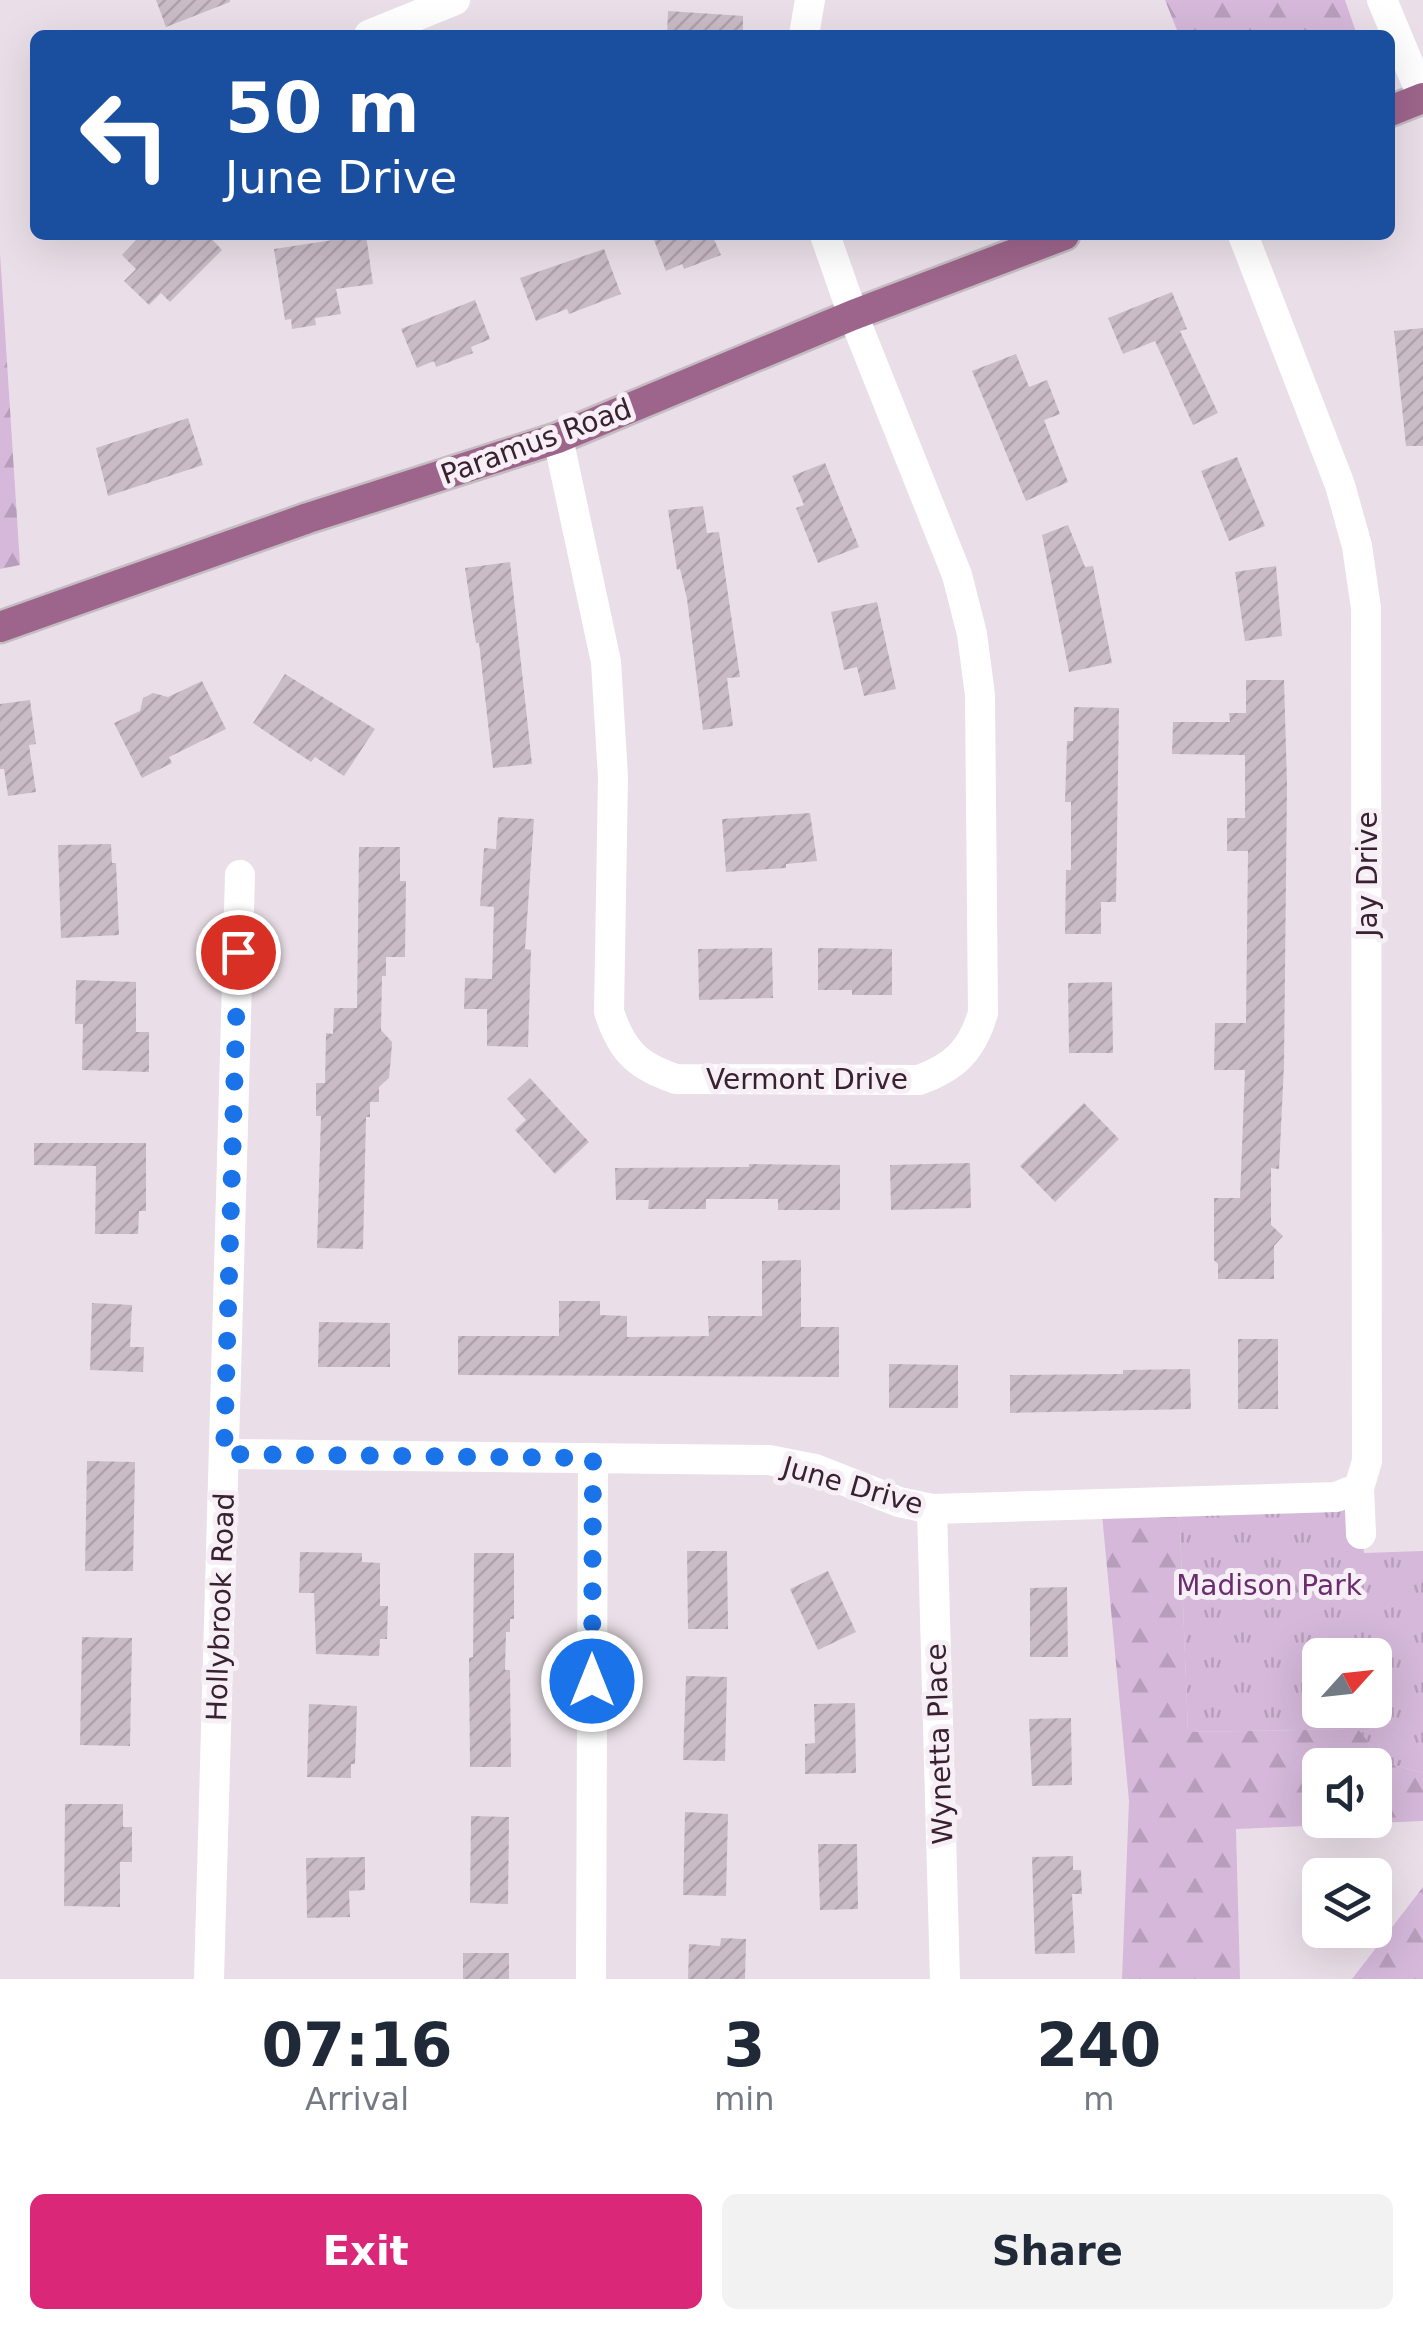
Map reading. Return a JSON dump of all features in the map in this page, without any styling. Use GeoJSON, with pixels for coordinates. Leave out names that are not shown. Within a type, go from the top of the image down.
{"type":"FeatureCollection","features":[{"type":"Feature","properties":{"kind":"main road"},"geometry":{"type":"LineString","coordinates":[[1395,109],[1423,98]]}},
{"type":"Feature","properties":{"kind":"main road","name":"Paramus Road"},"geometry":{"type":"LineString","coordinates":[[0,628],[308,518],[558,438],[853,315],[1051,240]]}},
{"type":"Feature","properties":{"kind":"street"},"geometry":{"type":"LineString","coordinates":[[381,30],[455,0]]}},
{"type":"Feature","properties":{"kind":"street"},"geometry":{"type":"LineString","coordinates":[[805,30],[810,0]]}},
{"type":"Feature","properties":{"kind":"street"},"geometry":{"type":"LineString","coordinates":[[1382,0],[1395,30]]}},
{"type":"Feature","properties":{"kind":"street"},"geometry":{"type":"LineString","coordinates":[[1395,31],[1423,98]]}},
{"type":"Feature","properties":{"kind":"street","name":"Vermont Drive"},"geometry":{"type":"LineString","coordinates":[[558,438],[606,662],[613,777],[609,1012],[617,1036],[630,1055],[652,1071],[676,1079],[919,1080],[944,1071],[963,1057],[977,1035],[983,1013],[980,695],[972,634],[957,575],[827,240]]}},
{"type":"Feature","properties":{"kind":"street","name":"Jay Drive"},"geometry":{"type":"LineString","coordinates":[[1245,240],[1340,485],[1357,546],[1366,608],[1366,1461],[1359,1488],[1361,1534]]}},
{"type":"Feature","properties":{"kind":"street","name":"Hollybrook Road"},"geometry":{"type":"LineString","coordinates":[[209,1979],[240,875]]}},
{"type":"Feature","properties":{"kind":"street","name":"June Drive"},"geometry":{"type":"LineString","coordinates":[[224,1454],[770,1460],[815,1469],[899,1502],[932,1510],[1336,1496],[1359,1488]]}},
{"type":"Feature","properties":{"kind":"street"},"geometry":{"type":"LineString","coordinates":[[591,1979],[593,1458]]}},
{"type":"Feature","properties":{"kind":"street","name":"Wynetta Place"},"geometry":{"type":"LineString","coordinates":[[932,1510],[945,1979]]}},
{"type":"Feature","properties":{"kind":"green space"},"geometry":{"type":"Polygon","coordinates":[[[1165,0],[1345,0],[1355,30],[1177,30],[1165,0]]]}},
{"type":"Feature","properties":{"kind":"green space"},"geometry":{"type":"Polygon","coordinates":[[[0,253],[20,565],[0,569],[0,253]]]}},
{"type":"Feature","properties":{"kind":"green space","name":"Madison Park"},"geometry":{"type":"Polygon","coordinates":[[[1359,1488],[1364,1553],[1423,1551],[1423,1773],[1392,1764],[1392,1748],[1373,1748],[1358,1729],[1188,1732],[1179,1502],[1359,1488]]]}},
{"type":"Feature","properties":{"kind":"green space"},"geometry":{"type":"Polygon","coordinates":[[[1179,1502],[1188,1732],[1358,1729],[1373,1748],[1302,1748],[1302,1826],[1236,1829],[1240,1979],[1122,1979],[1129,1801],[1101,1504],[1179,1502]]]}},
{"type":"Feature","properties":{"kind":"green space"},"geometry":{"type":"Polygon","coordinates":[[[1392,1764],[1423,1773],[1423,1821],[1392,1822],[1392,1764]]]}},
{"type":"Feature","properties":{"kind":"green space"},"geometry":{"type":"Polygon","coordinates":[[[1423,1887],[1423,1979],[1352,1979],[1376,1948],[1392,1948],[1392,1927],[1423,1887]]]}},
{"type":"Feature","properties":{"kind":"building"},"geometry":{"type":"Polygon","coordinates":[[[156,0],[230,0],[230,2],[166,27],[156,0]]]}},
{"type":"Feature","properties":{"kind":"building"},"geometry":{"type":"Polygon","coordinates":[[[668,11],[743,16],[743,30],[667,30],[668,11]]]}},
{"type":"Feature","properties":{"kind":"building"},"geometry":{"type":"Polygon","coordinates":[[[136,240],[213,240],[222,250],[170,302],[161,293],[149,305],[124,281],[136,269],[122,255],[136,240]]]}},
{"type":"Feature","properties":{"kind":"building"},"geometry":{"type":"Polygon","coordinates":[[[333,240],[367,240],[373,284],[336,289],[341,314],[315,318],[316,325],[292,329],[291,319],[285,320],[274,249],[333,240]]]}},
{"type":"Feature","properties":{"kind":"building"},"geometry":{"type":"Polygon","coordinates":[[[654,240],[714,240],[721,255],[684,269],[682,264],[666,271],[654,240]]]}},
{"type":"Feature","properties":{"kind":"building"},"geometry":{"type":"Polygon","coordinates":[[[604,249],[621,294],[569,314],[567,309],[536,321],[520,278],[604,249]]]}},
{"type":"Feature","properties":{"kind":"building"},"geometry":{"type":"Polygon","coordinates":[[[1172,292],[1187,329],[1180,331],[1218,413],[1193,425],[1155,341],[1123,354],[1108,318],[1172,292]]]}},
{"type":"Feature","properties":{"kind":"building"},"geometry":{"type":"Polygon","coordinates":[[[475,300],[490,339],[471,347],[473,353],[436,367],[434,361],[417,368],[401,329],[475,300]]]}},
{"type":"Feature","properties":{"kind":"building"},"geometry":{"type":"Polygon","coordinates":[[[1423,328],[1423,446],[1406,446],[1394,331],[1423,328]]]}},
{"type":"Feature","properties":{"kind":"building"},"geometry":{"type":"Polygon","coordinates":[[[1016,354],[1029,387],[1047,380],[1060,414],[1044,420],[1068,482],[1026,501],[972,371],[1016,354]]]}},
{"type":"Feature","properties":{"kind":"building"},"geometry":{"type":"Polygon","coordinates":[[[188,418],[203,465],[108,496],[96,448],[188,418]]]}},
{"type":"Feature","properties":{"kind":"building"},"geometry":{"type":"Polygon","coordinates":[[[1237,457],[1265,526],[1229,541],[1201,471],[1237,457]]]}},
{"type":"Feature","properties":{"kind":"building"},"geometry":{"type":"Polygon","coordinates":[[[825,463],[859,547],[818,563],[796,508],[804,505],[792,476],[825,463]]]}},
{"type":"Feature","properties":{"kind":"building"},"geometry":{"type":"Polygon","coordinates":[[[703,506],[707,533],[719,532],[740,677],[727,678],[733,726],[703,730],[687,599],[680,569],[677,570],[668,510],[703,506]]]}},
{"type":"Feature","properties":{"kind":"building"},"geometry":{"type":"Polygon","coordinates":[[[1068,525],[1085,567],[1093,566],[1112,663],[1069,672],[1042,535],[1068,525]]]}},
{"type":"Feature","properties":{"kind":"building"},"geometry":{"type":"Polygon","coordinates":[[[510,562],[532,764],[493,768],[479,643],[465,568],[510,562]]]}},
{"type":"Feature","properties":{"kind":"building"},"geometry":{"type":"Polygon","coordinates":[[[1276,566],[1282,636],[1245,641],[1235,572],[1276,566]]]}},
{"type":"Feature","properties":{"kind":"building"},"geometry":{"type":"Polygon","coordinates":[[[877,602],[896,689],[864,696],[857,667],[844,670],[831,612],[877,602]]]}},
{"type":"Feature","properties":{"kind":"building"},"geometry":{"type":"Polygon","coordinates":[[[285,674],[375,729],[344,776],[315,757],[311,762],[253,723],[285,674]]]}},
{"type":"Feature","properties":{"kind":"building"},"geometry":{"type":"Polygon","coordinates":[[[1246,680],[1284,680],[1284,1065],[1279,1169],[1271,1168],[1271,1225],[1283,1236],[1274,1246],[1274,1279],[1218,1279],[1218,1264],[1214,1260],[1214,1198],[1240,1198],[1245,1070],[1214,1070],[1215,1023],[1246,1023],[1248,851],[1227,851],[1227,818],[1245,818],[1245,755],[1172,754],[1173,722],[1230,722],[1229,713],[1246,713],[1246,680]]]}},
{"type":"Feature","properties":{"kind":"building"},"geometry":{"type":"Polygon","coordinates":[[[202,681],[226,729],[169,757],[172,763],[142,778],[114,723],[140,711],[143,698],[153,693],[168,697],[202,681]]]}},
{"type":"Feature","properties":{"kind":"building"},"geometry":{"type":"Polygon","coordinates":[[[30,700],[36,744],[29,745],[36,792],[8,796],[4,769],[0,769],[0,704],[30,700]]]}},
{"type":"Feature","properties":{"kind":"building"},"geometry":{"type":"Polygon","coordinates":[[[1074,707],[1119,708],[1116,902],[1101,902],[1101,934],[1065,934],[1066,870],[1071,870],[1071,802],[1065,802],[1067,741],[1073,741],[1074,707]]]}},
{"type":"Feature","properties":{"kind":"building"},"geometry":{"type":"Polygon","coordinates":[[[810,813],[817,861],[786,864],[786,868],[726,872],[722,819],[810,813]]]}},
{"type":"Feature","properties":{"kind":"building"},"geometry":{"type":"Polygon","coordinates":[[[498,817],[534,819],[525,949],[531,950],[528,1047],[487,1046],[487,1009],[464,1009],[465,978],[492,979],[494,907],[480,906],[484,848],[496,849],[498,817]]]}},
{"type":"Feature","properties":{"kind":"building"},"geometry":{"type":"Polygon","coordinates":[[[111,844],[112,863],[116,863],[119,935],[61,938],[58,845],[111,844]]]}},
{"type":"Feature","properties":{"kind":"building"},"geometry":{"type":"Polygon","coordinates":[[[359,847],[400,847],[400,881],[406,881],[405,957],[386,957],[386,976],[382,976],[381,1030],[392,1042],[391,1057],[389,1078],[379,1087],[379,1102],[370,1102],[370,1117],[366,1117],[363,1249],[317,1248],[321,1116],[316,1116],[316,1083],[325,1083],[326,1033],[333,1034],[334,1008],[357,1008],[359,847]]]}},
{"type":"Feature","properties":{"kind":"building"},"geometry":{"type":"Polygon","coordinates":[[[772,948],[773,998],[699,1000],[698,949],[772,948]]]}},
{"type":"Feature","properties":{"kind":"building"},"geometry":{"type":"Polygon","coordinates":[[[818,948],[892,949],[892,995],[818,990],[818,948]]]}},
{"type":"Feature","properties":{"kind":"building"},"geometry":{"type":"Polygon","coordinates":[[[76,980],[136,982],[136,1032],[149,1032],[149,1072],[82,1070],[83,1024],[75,1024],[76,980]]]}},
{"type":"Feature","properties":{"kind":"building"},"geometry":{"type":"Polygon","coordinates":[[[1112,982],[1113,1053],[1069,1053],[1068,983],[1112,982]]]}},
{"type":"Feature","properties":{"kind":"building"},"geometry":{"type":"Polygon","coordinates":[[[530,1078],[589,1142],[555,1174],[515,1130],[526,1120],[507,1099],[530,1078]]]}},
{"type":"Feature","properties":{"kind":"building"},"geometry":{"type":"Polygon","coordinates":[[[1084,1103],[1119,1139],[1055,1202],[1020,1166],[1084,1103]]]}},
{"type":"Feature","properties":{"kind":"building"},"geometry":{"type":"Polygon","coordinates":[[[34,1143],[146,1143],[146,1211],[139,1211],[138,1234],[95,1234],[96,1166],[34,1165],[34,1143]]]}},
{"type":"Feature","properties":{"kind":"building"},"geometry":{"type":"Polygon","coordinates":[[[970,1163],[971,1208],[891,1210],[890,1165],[970,1163]]]}},
{"type":"Feature","properties":{"kind":"building"},"geometry":{"type":"Polygon","coordinates":[[[840,1165],[840,1210],[778,1210],[778,1199],[706,1199],[706,1209],[648,1209],[649,1200],[616,1200],[615,1168],[840,1165]]]}},
{"type":"Feature","properties":{"kind":"building"},"geometry":{"type":"Polygon","coordinates":[[[801,1260],[801,1327],[839,1327],[839,1377],[458,1375],[458,1336],[559,1336],[559,1301],[600,1301],[600,1315],[627,1316],[627,1337],[709,1336],[708,1316],[762,1316],[762,1261],[801,1260]]]}},
{"type":"Feature","properties":{"kind":"building"},"geometry":{"type":"Polygon","coordinates":[[[92,1303],[132,1305],[130,1347],[144,1347],[143,1372],[90,1370],[92,1303]]]}},
{"type":"Feature","properties":{"kind":"building"},"geometry":{"type":"Polygon","coordinates":[[[319,1322],[390,1323],[390,1367],[318,1367],[319,1322]]]}},
{"type":"Feature","properties":{"kind":"building"},"geometry":{"type":"Polygon","coordinates":[[[1238,1339],[1278,1339],[1278,1409],[1238,1409],[1238,1339]]]}},
{"type":"Feature","properties":{"kind":"building"},"geometry":{"type":"Polygon","coordinates":[[[889,1364],[958,1365],[958,1408],[889,1408],[889,1364]]]}},
{"type":"Feature","properties":{"kind":"building"},"geometry":{"type":"Polygon","coordinates":[[[1190,1369],[1191,1409],[1010,1413],[1010,1375],[1190,1369]]]}},
{"type":"Feature","properties":{"kind":"building"},"geometry":{"type":"Polygon","coordinates":[[[87,1461],[135,1462],[133,1571],[85,1571],[87,1461]]]}},
{"type":"Feature","properties":{"kind":"building"},"geometry":{"type":"Polygon","coordinates":[[[687,1551],[727,1551],[728,1629],[688,1629],[687,1551]]]}},
{"type":"Feature","properties":{"kind":"building"},"geometry":{"type":"Polygon","coordinates":[[[300,1552],[362,1553],[362,1562],[380,1563],[380,1606],[388,1606],[387,1639],[380,1639],[379,1656],[316,1654],[314,1593],[299,1593],[300,1552]]]}},
{"type":"Feature","properties":{"kind":"building"},"geometry":{"type":"Polygon","coordinates":[[[474,1553],[514,1553],[514,1619],[510,1619],[510,1632],[506,1632],[505,1670],[510,1670],[511,1767],[470,1767],[469,1658],[473,1657],[474,1553]]]}},
{"type":"Feature","properties":{"kind":"building"},"geometry":{"type":"Polygon","coordinates":[[[828,1571],[856,1632],[818,1650],[790,1589],[828,1571]]]}},
{"type":"Feature","properties":{"kind":"building"},"geometry":{"type":"Polygon","coordinates":[[[1067,1587],[1068,1657],[1030,1657],[1030,1588],[1067,1587]]]}},
{"type":"Feature","properties":{"kind":"building"},"geometry":{"type":"Polygon","coordinates":[[[82,1637],[132,1638],[130,1746],[80,1745],[82,1637]]]}},
{"type":"Feature","properties":{"kind":"building"},"geometry":{"type":"Polygon","coordinates":[[[686,1676],[727,1677],[725,1761],[683,1760],[686,1676]]]}},
{"type":"Feature","properties":{"kind":"building"},"geometry":{"type":"Polygon","coordinates":[[[855,1703],[856,1773],[805,1774],[805,1744],[815,1743],[814,1704],[855,1703]]]}},
{"type":"Feature","properties":{"kind":"building"},"geometry":{"type":"Polygon","coordinates":[[[309,1704],[357,1706],[351,1778],[307,1777],[309,1704]]]}},
{"type":"Feature","properties":{"kind":"building"},"geometry":{"type":"Polygon","coordinates":[[[1071,1718],[1072,1785],[1032,1786],[1029,1719],[1071,1718]]]}},
{"type":"Feature","properties":{"kind":"building"},"geometry":{"type":"Polygon","coordinates":[[[65,1804],[123,1804],[123,1827],[132,1827],[132,1862],[120,1862],[120,1907],[64,1906],[65,1804]]]}},
{"type":"Feature","properties":{"kind":"building"},"geometry":{"type":"Polygon","coordinates":[[[685,1812],[728,1814],[726,1896],[683,1895],[685,1812]]]}},
{"type":"Feature","properties":{"kind":"building"},"geometry":{"type":"Polygon","coordinates":[[[471,1816],[509,1817],[508,1904],[470,1903],[471,1816]]]}},
{"type":"Feature","properties":{"kind":"building"},"geometry":{"type":"Polygon","coordinates":[[[818,1844],[857,1844],[858,1909],[820,1910],[818,1844]]]}},
{"type":"Feature","properties":{"kind":"building"},"geometry":{"type":"Polygon","coordinates":[[[1073,1856],[1073,1870],[1081,1870],[1082,1894],[1072,1894],[1075,1953],[1035,1954],[1032,1857],[1073,1856]]]}},
{"type":"Feature","properties":{"kind":"building"},"geometry":{"type":"Polygon","coordinates":[[[365,1857],[365,1890],[349,1891],[350,1917],[307,1918],[306,1858],[365,1857]]]}},
{"type":"Feature","properties":{"kind":"building"},"geometry":{"type":"Polygon","coordinates":[[[721,1938],[746,1939],[745,1979],[688,1979],[689,1944],[720,1946],[721,1938]]]}},
{"type":"Feature","properties":{"kind":"building"},"geometry":{"type":"Polygon","coordinates":[[[463,1953],[509,1953],[509,1979],[463,1979],[463,1953]]]}},
{"type":"Feature","properties":{"kind":"route"},"geometry":{"type":"LineString","coordinates":[[238,952],[224,1454],[593,1458],[592,1681]]}}]}
